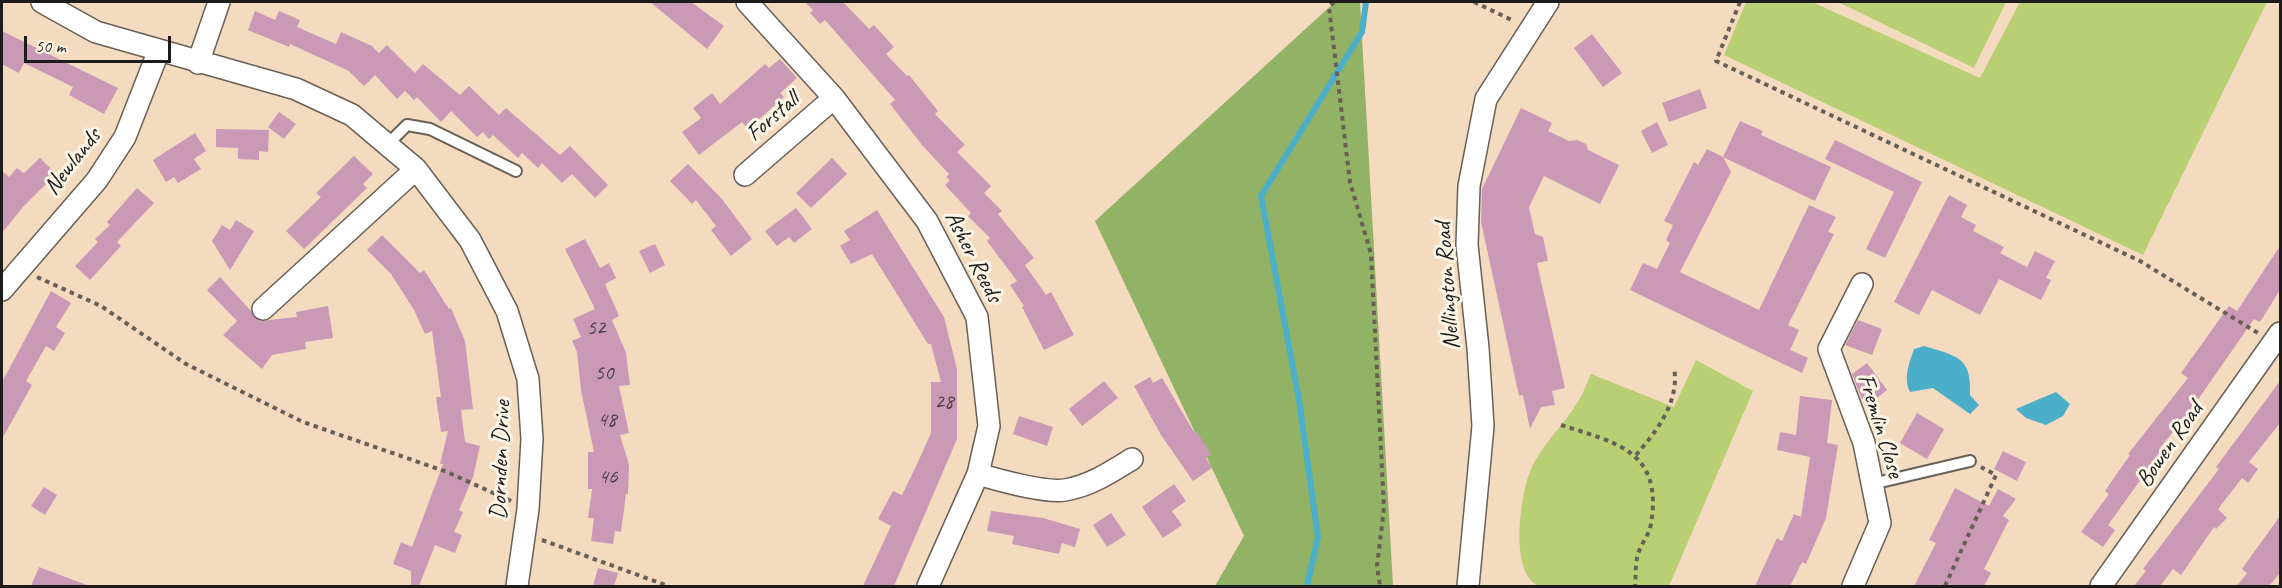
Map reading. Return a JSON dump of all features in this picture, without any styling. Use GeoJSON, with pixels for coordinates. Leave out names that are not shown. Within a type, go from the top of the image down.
{"type":"FeatureCollection","features":[{"type":"Feature","properties":{"kind":"street","name":"Dornden Drive"},"geometry":{"type":"LineString","coordinates":[[42,2],[96,32],[198,63],[296,89],[352,115],[416,170],[470,240],[507,311],[528,379],[532,439],[528,509],[517,586]]}},
{"type":"Feature","properties":{"kind":"street"},"geometry":{"type":"LineString","coordinates":[[198,63],[219,2]]}},
{"type":"Feature","properties":{"kind":"street","name":"Asher Reeds"},"geometry":{"type":"LineString","coordinates":[[747,2],[834,98],[927,221],[977,317],[989,426],[978,474],[928,586]]}},
{"type":"Feature","properties":{"kind":"street","name":"Nellington Road"},"geometry":{"type":"LineString","coordinates":[[1468,586],[1483,426],[1478,348],[1467,245],[1469,186],[1486,99],[1548,2]]}},
{"type":"Feature","properties":{"kind":"street","name":"Newlands"},"geometry":{"type":"LineString","coordinates":[[2,290],[97,180],[125,137],[159,50]]}},
{"type":"Feature","properties":{"kind":"street","name":"Forstall"},"geometry":{"type":"LineString","coordinates":[[745,175],[834,98]]}},
{"type":"Feature","properties":{"kind":"street"},"geometry":{"type":"LineString","coordinates":[[263,309],[416,170]]}},
{"type":"Feature","properties":{"kind":"street","name":"Fremlin Close"},"geometry":{"type":"LineString","coordinates":[[1852,586],[1880,523],[1864,443],[1829,349],[1862,284]]}},
{"type":"Feature","properties":{"kind":"street","name":"Bowen Road"},"geometry":{"type":"LineString","coordinates":[[2101,586],[2277,338]]}},
{"type":"Feature","properties":{"kind":"street"},"geometry":{"type":"LineString","coordinates":[[978,474],[1005,482],[1063,491],[1098,480],[1132,459]]}},
{"type":"Feature","properties":{"kind":"lane"},"geometry":{"type":"LineString","coordinates":[[387,145],[407,126],[430,129],[516,171]]}},
{"type":"Feature","properties":{"kind":"lane"},"geometry":{"type":"LineString","coordinates":[[1872,484],[1970,461]]}},
{"type":"Feature","properties":{"kind":"path"},"geometry":{"type":"LineString","coordinates":[[1334,2],[1329,7],[1350,182],[1371,254],[1384,508],[1377,566],[1380,586]]}},
{"type":"Feature","properties":{"kind":"path"},"geometry":{"type":"LineString","coordinates":[[1474,2],[1531,28]]}},
{"type":"Feature","properties":{"kind":"path"},"geometry":{"type":"LineString","coordinates":[[1740,2],[1716,61],[2140,261],[2277,338]]}},
{"type":"Feature","properties":{"kind":"path"},"geometry":{"type":"LineString","coordinates":[[19,269],[101,306],[186,364],[303,422],[447,472],[528,509]]}},
{"type":"Feature","properties":{"kind":"path"},"geometry":{"type":"LineString","coordinates":[[1636,455],[1663,419],[1677,385],[1674,368]]}},
{"type":"Feature","properties":{"kind":"path"},"geometry":{"type":"LineString","coordinates":[[1561,424],[1636,455],[1644,465],[1652,505],[1651,526],[1638,555],[1635,586]]}},
{"type":"Feature","properties":{"kind":"path"},"geometry":{"type":"LineString","coordinates":[[1945,586],[1996,475],[1970,461]]}},
{"type":"Feature","properties":{"kind":"path"},"geometry":{"type":"LineString","coordinates":[[524,534],[586,554],[668,586]]}},
{"type":"Feature","properties":{"kind":"green space"},"geometry":{"type":"Polygon","coordinates":[[[1335,2],[1360,2],[1393,586],[1215,586],[1244,536],[1095,221],[1335,2]]]}},
{"type":"Feature","properties":{"kind":"green space"},"geometry":{"type":"Polygon","coordinates":[[[1746,2],[1812,2],[1980,78],[2020,2],[2267,2],[2143,255],[1724,55],[1746,2]]]}},
{"type":"Feature","properties":{"kind":"green space"},"geometry":{"type":"Polygon","coordinates":[[[1838,2],[2006,2],[1974,68],[1838,2]]]}},
{"type":"Feature","properties":{"kind":"green space"},"geometry":{"type":"Polygon","coordinates":[[[1696,360],[1753,391],[1669,586],[1538,586],[1529,578],[1520,552],[1520,519],[1528,477],[1538,456],[1581,397],[1591,374],[1674,407],[1696,360]]]}},
{"type":"Feature","properties":{"kind":"water"},"geometry":{"type":"Polygon","coordinates":[[[1924,346],[1954,356],[1965,365],[1970,382],[1970,395],[1979,405],[1970,414],[1933,388],[1910,392],[1907,371],[1910,360],[1914,349],[1924,346]]]}},
{"type":"Feature","properties":{"kind":"water"},"geometry":{"type":"Polygon","coordinates":[[[2056,392],[2070,404],[2063,416],[2046,425],[2026,418],[2016,409],[2056,392]]]}},
{"type":"Feature","properties":{"kind":"building"},"geometry":{"type":"Polygon","coordinates":[[[650,2],[691,2],[724,26],[707,49],[650,2]]]}},
{"type":"Feature","properties":{"kind":"building"},"geometry":{"type":"Polygon","coordinates":[[[805,2],[843,2],[869,29],[874,25],[894,47],[886,54],[907,76],[909,75],[938,111],[935,114],[965,145],[957,152],[991,186],[984,193],[1002,211],[998,214],[1034,258],[1025,265],[1046,295],[1051,292],[1074,335],[1044,350],[1022,307],[1024,306],[1010,285],[1017,281],[987,241],[990,238],[968,216],[971,213],[945,185],[950,180],[946,177],[949,174],[922,145],[890,104],[895,100],[825,20],[820,24],[810,13],[813,10],[805,2]]]}},
{"type":"Feature","properties":{"kind":"building"},"geometry":{"type":"Polygon","coordinates":[[[255,11],[275,20],[279,11],[300,20],[297,27],[336,44],[341,32],[372,46],[379,53],[387,45],[415,73],[423,64],[460,95],[469,86],[499,115],[506,108],[560,155],[570,146],[608,185],[595,198],[572,174],[562,183],[542,163],[538,168],[522,153],[518,158],[493,135],[489,139],[483,132],[477,137],[451,111],[441,122],[417,97],[414,100],[405,91],[397,99],[375,75],[364,86],[349,71],[290,44],[289,47],[248,30],[255,11]]]}},
{"type":"Feature","properties":{"kind":"building"},"geometry":{"type":"Polygon","coordinates":[[[2,31],[118,88],[104,114],[69,95],[73,87],[24,63],[19,73],[2,64],[2,31]]]}},
{"type":"Feature","properties":{"kind":"building"},"geometry":{"type":"Polygon","coordinates":[[[1592,34],[1622,73],[1603,87],[1574,48],[1592,34]]]}},
{"type":"Feature","properties":{"kind":"building"},"geometry":{"type":"Polygon","coordinates":[[[780,59],[797,78],[780,93],[784,97],[748,129],[742,122],[699,155],[682,132],[701,118],[693,108],[712,93],[720,104],[765,64],[769,68],[780,59]]]}},
{"type":"Feature","properties":{"kind":"building"},"geometry":{"type":"Polygon","coordinates":[[[1700,89],[1707,108],[1669,122],[1662,103],[1700,89]]]}},
{"type":"Feature","properties":{"kind":"building"},"geometry":{"type":"Polygon","coordinates":[[[1521,108],[1552,123],[1548,131],[1569,141],[1577,140],[1586,144],[1588,150],[1619,165],[1600,204],[1544,176],[1529,207],[1535,234],[1543,237],[1548,261],[1537,263],[1565,388],[1552,391],[1555,405],[1541,407],[1530,429],[1523,395],[1519,396],[1481,222],[1482,189],[1521,108]]]}},
{"type":"Feature","properties":{"kind":"building"},"geometry":{"type":"Polygon","coordinates":[[[279,112],[296,124],[284,139],[268,127],[279,112]]]}},
{"type":"Feature","properties":{"kind":"building"},"geometry":{"type":"Polygon","coordinates":[[[1740,121],[1763,131],[1761,135],[1831,167],[1815,201],[1723,157],[1740,121]]]}},
{"type":"Feature","properties":{"kind":"building"},"geometry":{"type":"Polygon","coordinates":[[[1657,122],[1668,145],[1652,153],[1641,131],[1657,122]]]}},
{"type":"Feature","properties":{"kind":"building"},"geometry":{"type":"Polygon","coordinates":[[[216,129],[269,130],[268,152],[259,151],[259,160],[238,159],[238,148],[216,147],[216,129]]]}},
{"type":"Feature","properties":{"kind":"building"},"geometry":{"type":"Polygon","coordinates":[[[195,133],[206,151],[194,159],[201,169],[178,183],[174,177],[166,182],[153,160],[195,133]]]}},
{"type":"Feature","properties":{"kind":"building"},"geometry":{"type":"Polygon","coordinates":[[[1835,140],[1922,182],[1885,258],[1866,249],[1894,192],[1825,159],[1835,140]]]}},
{"type":"Feature","properties":{"kind":"building"},"geometry":{"type":"Polygon","coordinates":[[[1707,149],[1723,157],[1731,172],[1680,272],[1759,310],[1809,205],[1836,217],[1828,232],[1834,234],[1788,325],[1799,330],[1790,350],[1808,358],[1802,373],[1630,290],[1643,263],[1657,269],[1670,243],[1666,240],[1673,225],[1664,221],[1694,162],[1698,165],[1707,149]]]}},
{"type":"Feature","properties":{"kind":"building"},"geometry":{"type":"Polygon","coordinates":[[[354,156],[373,174],[363,184],[367,188],[304,249],[286,231],[321,197],[316,193],[354,156]]]}},
{"type":"Feature","properties":{"kind":"building"},"geometry":{"type":"Polygon","coordinates":[[[40,158],[56,174],[23,207],[2,233],[2,171],[9,177],[17,168],[24,173],[40,158]]]}},
{"type":"Feature","properties":{"kind":"building"},"geometry":{"type":"Polygon","coordinates":[[[832,158],[847,174],[811,208],[796,193],[832,158]]]}},
{"type":"Feature","properties":{"kind":"building"},"geometry":{"type":"Polygon","coordinates":[[[688,164],[722,199],[752,239],[731,256],[711,230],[716,226],[696,200],[692,204],[670,181],[688,164]]]}},
{"type":"Feature","properties":{"kind":"building"},"geometry":{"type":"Polygon","coordinates":[[[137,188],[154,203],[117,242],[121,246],[90,280],[75,266],[98,242],[95,239],[110,225],[107,222],[137,188]]]}},
{"type":"Feature","properties":{"kind":"building"},"geometry":{"type":"Polygon","coordinates":[[[1949,195],[1967,205],[1961,217],[1976,225],[1973,231],[2004,247],[2000,253],[2027,267],[2035,251],[2055,261],[2046,278],[2051,280],[2041,300],[1999,279],[1980,315],[1932,290],[1919,315],[1894,302],[1949,195]]]}},
{"type":"Feature","properties":{"kind":"building"},"geometry":{"type":"Polygon","coordinates":[[[796,208],[812,229],[794,243],[789,237],[777,246],[765,231],[796,208]]]}},
{"type":"Feature","properties":{"kind":"building"},"geometry":{"type":"Polygon","coordinates":[[[877,210],[944,317],[957,369],[957,439],[894,586],[863,586],[891,526],[878,519],[893,491],[902,495],[918,462],[931,433],[931,382],[941,382],[931,344],[928,344],[872,254],[851,264],[840,246],[850,240],[844,231],[877,210]]]}},
{"type":"Feature","properties":{"kind":"building"},"geometry":{"type":"Polygon","coordinates":[[[236,220],[254,231],[230,270],[212,241],[222,225],[230,230],[236,220]]]}},
{"type":"Feature","properties":{"kind":"building"},"geometry":{"type":"Polygon","coordinates":[[[382,235],[420,273],[424,270],[449,309],[451,308],[465,341],[473,409],[461,410],[465,442],[480,446],[473,477],[459,510],[463,512],[454,532],[462,535],[455,553],[435,545],[419,586],[411,586],[411,571],[393,564],[401,542],[412,547],[443,464],[440,464],[448,431],[441,432],[436,397],[441,397],[432,331],[425,334],[414,310],[391,274],[367,250],[382,235]]]}},
{"type":"Feature","properties":{"kind":"building"},"geometry":{"type":"Polygon","coordinates":[[[585,239],[600,268],[609,263],[616,278],[605,284],[619,316],[612,320],[626,353],[630,385],[619,386],[629,433],[620,435],[629,465],[628,494],[626,494],[621,532],[615,531],[613,544],[591,541],[594,518],[588,518],[592,489],[588,489],[588,452],[594,452],[581,390],[577,352],[572,341],[581,337],[573,319],[595,309],[565,249],[585,239]]]}},
{"type":"Feature","properties":{"kind":"building"},"geometry":{"type":"Polygon","coordinates":[[[655,244],[665,265],[650,273],[639,251],[655,244]]]}},
{"type":"Feature","properties":{"kind":"building"},"geometry":{"type":"Polygon","coordinates":[[[2280,246],[2280,290],[2260,322],[2254,319],[2190,411],[2160,448],[2162,450],[2108,525],[2115,530],[2103,547],[2081,532],[2109,494],[2105,491],[2130,455],[2128,454],[2188,378],[2181,373],[2229,306],[2237,311],[2280,246]]]}},
{"type":"Feature","properties":{"kind":"building"},"geometry":{"type":"Polygon","coordinates":[[[220,277],[260,321],[297,317],[296,312],[328,306],[333,338],[305,342],[306,349],[272,355],[262,369],[223,335],[237,321],[207,290],[220,277]]]}},
{"type":"Feature","properties":{"kind":"building"},"geometry":{"type":"Polygon","coordinates":[[[51,291],[71,303],[56,327],[65,333],[54,351],[46,346],[26,381],[32,385],[2,439],[2,382],[51,291]]]}},
{"type":"Feature","properties":{"kind":"building"},"geometry":{"type":"Polygon","coordinates":[[[1858,320],[1882,329],[1872,355],[1845,345],[1858,320]]]}},
{"type":"Feature","properties":{"kind":"building"},"geometry":{"type":"Polygon","coordinates":[[[1867,363],[1887,390],[1867,406],[1852,374],[1867,363]]]}},
{"type":"Feature","properties":{"kind":"building"},"geometry":{"type":"Polygon","coordinates":[[[1150,377],[1153,383],[1162,378],[1194,432],[1196,431],[1211,454],[1206,458],[1212,468],[1193,481],[1161,435],[1134,386],[1150,377]]]}},
{"type":"Feature","properties":{"kind":"building"},"geometry":{"type":"Polygon","coordinates":[[[1104,381],[1118,398],[1082,426],[1069,409],[1104,381]]]}},
{"type":"Feature","properties":{"kind":"building"},"geometry":{"type":"Polygon","coordinates":[[[2280,381],[2280,423],[2249,462],[2258,469],[2248,483],[2242,478],[2218,509],[2227,518],[2216,529],[2214,527],[2181,575],[2173,569],[2160,586],[2134,586],[2146,571],[2143,569],[2219,469],[2216,467],[2280,381]]]}},
{"type":"Feature","properties":{"kind":"building"},"geometry":{"type":"Polygon","coordinates":[[[1800,396],[1832,400],[1827,443],[1838,445],[1826,518],[1806,564],[1802,562],[1790,586],[1755,586],[1777,538],[1782,541],[1794,514],[1801,517],[1810,457],[1777,450],[1780,432],[1796,435],[1800,396]]]}},
{"type":"Feature","properties":{"kind":"building"},"geometry":{"type":"Polygon","coordinates":[[[1917,413],[1944,429],[1927,459],[1900,443],[1917,413]]]}},
{"type":"Feature","properties":{"kind":"building"},"geometry":{"type":"Polygon","coordinates":[[[1019,416],[1053,427],[1047,446],[1013,434],[1019,416]]]}},
{"type":"Feature","properties":{"kind":"building"},"geometry":{"type":"Polygon","coordinates":[[[2003,451],[2026,462],[2017,481],[1994,469],[2003,451]]]}},
{"type":"Feature","properties":{"kind":"building"},"geometry":{"type":"Polygon","coordinates":[[[1174,484],[1186,501],[1172,511],[1182,525],[1163,538],[1142,507],[1174,484]]]}},
{"type":"Feature","properties":{"kind":"building"},"geometry":{"type":"Polygon","coordinates":[[[44,487],[57,495],[45,515],[31,506],[44,487]]]}},
{"type":"Feature","properties":{"kind":"building"},"geometry":{"type":"Polygon","coordinates":[[[1955,488],[1989,506],[1998,489],[2016,499],[2003,516],[2009,520],[1984,569],[1991,573],[1984,586],[1914,586],[1936,543],[1929,540],[1955,488]]]}},
{"type":"Feature","properties":{"kind":"building"},"geometry":{"type":"Polygon","coordinates":[[[991,511],[1043,518],[1080,529],[1075,547],[1062,543],[1059,554],[1012,544],[1014,536],[987,531],[991,511]]]}},
{"type":"Feature","properties":{"kind":"building"},"geometry":{"type":"Polygon","coordinates":[[[1111,513],[1126,535],[1107,547],[1093,525],[1111,513]]]}},
{"type":"Feature","properties":{"kind":"building"},"geometry":{"type":"Polygon","coordinates":[[[2280,516],[2280,573],[2269,586],[2237,586],[2247,573],[2242,569],[2280,516]]]}},
{"type":"Feature","properties":{"kind":"building"},"geometry":{"type":"Polygon","coordinates":[[[39,567],[87,585],[87,586],[31,586],[39,567]]]}},
{"type":"Feature","properties":{"kind":"building"},"geometry":{"type":"Polygon","coordinates":[[[598,568],[618,573],[614,586],[593,586],[598,568]]]}},
{"type":"Feature","properties":{"kind":"waterway"},"geometry":{"type":"LineString","coordinates":[[1307,586],[1318,537],[1299,400],[1261,196],[1362,32],[1366,2]]}}]}
